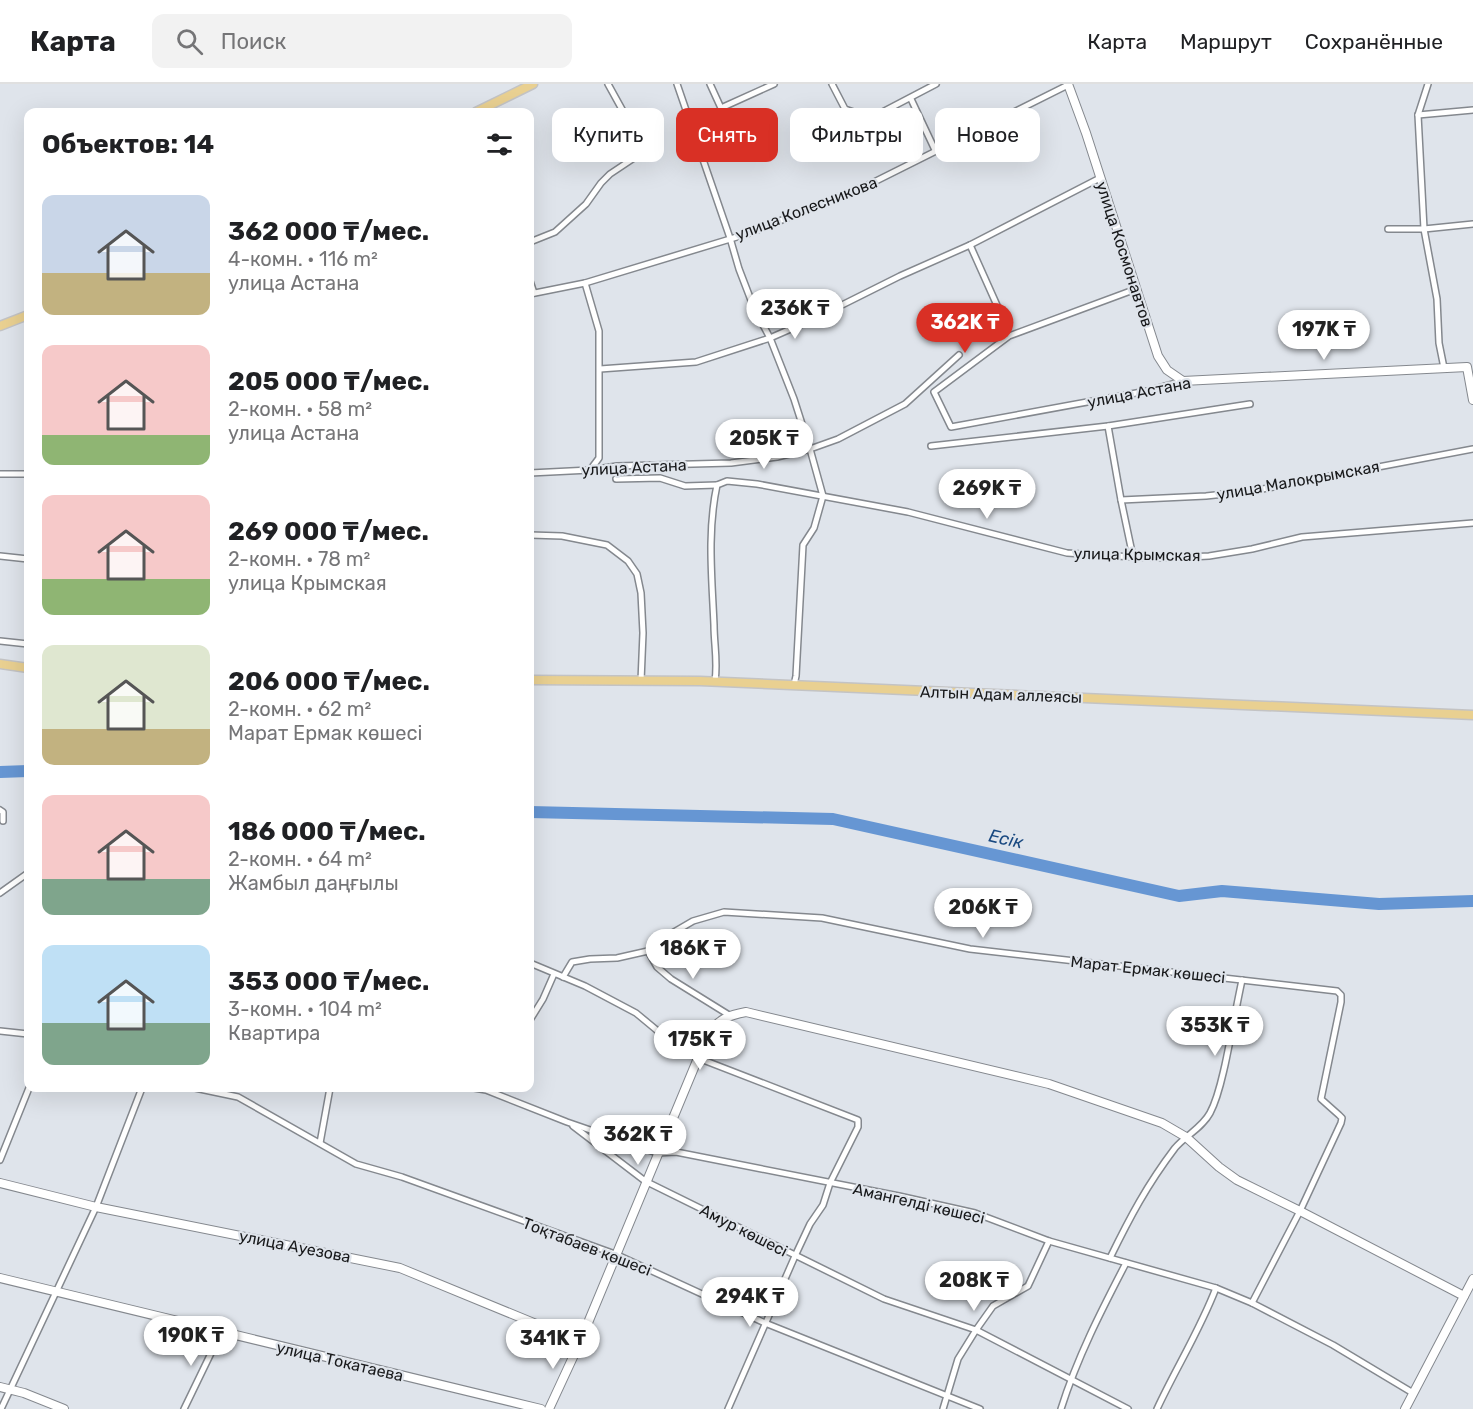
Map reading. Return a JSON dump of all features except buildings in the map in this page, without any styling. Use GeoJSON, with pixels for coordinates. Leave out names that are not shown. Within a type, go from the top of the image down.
{"type":"FeatureCollection","features":[{"type":"Feature","properties":{"kind":"main road"},"geometry":{"type":"LineString","coordinates":[[484,108],[533,84]]}},
{"type":"Feature","properties":{"kind":"main road"},"geometry":{"type":"LineString","coordinates":[[0,326],[24,317]]}},
{"type":"Feature","properties":{"kind":"main road"},"geometry":{"type":"LineString","coordinates":[[0,664],[24,667]]}},
{"type":"Feature","properties":{"kind":"main road","name":"Алтын Адам аллеясы"},"geometry":{"type":"LineString","coordinates":[[534,680],[715,681],[1473,715]]}},
{"type":"Feature","properties":{"kind":"street"},"geometry":{"type":"LineString","coordinates":[[534,240],[555,232],[586,204],[610,174],[640,154],[629,122],[608,84]]}},
{"type":"Feature","properties":{"kind":"street"},"geometry":{"type":"LineString","coordinates":[[677,84],[739,269],[794,399],[823,496],[814,528],[803,545],[794,685]]}},
{"type":"Feature","properties":{"kind":"street"},"geometry":{"type":"LineString","coordinates":[[710,84],[721,108],[774,84]]}},
{"type":"Feature","properties":{"kind":"street"},"geometry":{"type":"LineString","coordinates":[[832,84],[845,109],[871,118],[936,84]]}},
{"type":"Feature","properties":{"kind":"street","name":"улица Колесникова"},"geometry":{"type":"LineString","coordinates":[[534,294],[585,282],[750,233],[870,184],[1068,84]]}},
{"type":"Feature","properties":{"kind":"street","name":"улица Космонавтов"},"geometry":{"type":"LineString","coordinates":[[1068,84],[1158,356],[1167,370],[1183,381]]}},
{"type":"Feature","properties":{"kind":"street"},"geometry":{"type":"LineString","coordinates":[[1428,84],[1418,115],[1424,229],[1437,299],[1439,343],[1444,368]]}},
{"type":"Feature","properties":{"kind":"street"},"geometry":{"type":"LineString","coordinates":[[911,99],[934,150]]}},
{"type":"Feature","properties":{"kind":"street"},"geometry":{"type":"LineString","coordinates":[[1418,115],[1473,110]]}},
{"type":"Feature","properties":{"kind":"street"},"geometry":{"type":"LineString","coordinates":[[600,369],[696,362],[770,338],[970,244],[1100,178]]}},
{"type":"Feature","properties":{"kind":"street"},"geometry":{"type":"LineString","coordinates":[[1388,230],[1473,224]]}},
{"type":"Feature","properties":{"kind":"street"},"geometry":{"type":"LineString","coordinates":[[970,244],[1004,321]]}},
{"type":"Feature","properties":{"kind":"street"},"geometry":{"type":"LineString","coordinates":[[585,282],[599,331],[599,458],[591,470]]}},
{"type":"Feature","properties":{"kind":"street","name":"улица Астана"},"geometry":{"type":"LineString","coordinates":[[1136,289],[1009,336],[934,392],[951,427],[1147,391],[1183,381],[1470,367]]}},
{"type":"Feature","properties":{"kind":"street","name":"улица Астана"},"geometry":{"type":"LineString","coordinates":[[534,473],[591,470],[617,466],[731,463],[777,457],[810,449],[838,439],[905,404],[959,355]]}},
{"type":"Feature","properties":{"kind":"street"},"geometry":{"type":"LineString","coordinates":[[1470,367],[1473,400]]}},
{"type":"Feature","properties":{"kind":"street"},"geometry":{"type":"LineString","coordinates":[[931,446],[1108,426],[1250,404]]}},
{"type":"Feature","properties":{"kind":"street"},"geometry":{"type":"LineString","coordinates":[[1108,426],[1133,557]]}},
{"type":"Feature","properties":{"kind":"street","name":"улица Малокрымская"},"geometry":{"type":"LineString","coordinates":[[1121,500],[1206,496],[1252,491],[1473,448]]}},
{"type":"Feature","properties":{"kind":"street"},"geometry":{"type":"LineString","coordinates":[[0,474],[24,474]]}},
{"type":"Feature","properties":{"kind":"street","name":"улица Крымская"},"geometry":{"type":"LineString","coordinates":[[616,479],[660,478],[685,486],[717,485],[726,481],[757,484],[908,512],[1067,553],[1133,557],[1209,556],[1302,537],[1473,524]]}},
{"type":"Feature","properties":{"kind":"street"},"geometry":{"type":"LineString","coordinates":[[715,681],[717,666],[710,533],[717,485]]}},
{"type":"Feature","properties":{"kind":"street"},"geometry":{"type":"LineString","coordinates":[[534,535],[561,536],[607,545],[628,561],[637,574],[641,593],[643,633],[641,681]]}},
{"type":"Feature","properties":{"kind":"street"},"geometry":{"type":"LineString","coordinates":[[0,556],[24,559]]}},
{"type":"Feature","properties":{"kind":"street"},"geometry":{"type":"LineString","coordinates":[[0,641],[24,644]]}},
{"type":"Feature","properties":{"kind":"street"},"geometry":{"type":"LineString","coordinates":[[0,810],[3,812],[3,821]]}},
{"type":"Feature","properties":{"kind":"street"},"geometry":{"type":"LineString","coordinates":[[0,893],[24,876]]}},
{"type":"Feature","properties":{"kind":"street","name":"Марат Ермак көшесі"},"geometry":{"type":"LineString","coordinates":[[648,951],[693,921],[724,912],[822,918],[970,949],[1337,991],[1341,995],[1341,1002],[1321,1100],[1342,1118],[1300,1211]]}},
{"type":"Feature","properties":{"kind":"street"},"geometry":{"type":"LineString","coordinates":[[562,977],[572,962],[617,958],[648,951],[657,967],[671,979],[729,1015]]}},
{"type":"Feature","properties":{"kind":"street"},"geometry":{"type":"LineString","coordinates":[[534,965],[585,986],[636,1013],[671,1042],[698,1058],[858,1120],[858,1127],[830,1183],[823,1205],[810,1224],[795,1256],[728,1409]]}},
{"type":"Feature","properties":{"kind":"street"},"geometry":{"type":"LineString","coordinates":[[534,1014],[554,974]]}},
{"type":"Feature","properties":{"kind":"street"},"geometry":{"type":"LineString","coordinates":[[1110,1258],[1140,1197],[1186,1137],[1198,1129],[1218,1096],[1242,980]]}},
{"type":"Feature","properties":{"kind":"street"},"geometry":{"type":"LineString","coordinates":[[549,1409],[580,1342],[645,1180],[708,1034],[716,1024],[729,1015],[746,1011],[1049,1084],[1162,1123],[1186,1137],[1237,1180],[1464,1296]]}},
{"type":"Feature","properties":{"kind":"street"},"geometry":{"type":"LineString","coordinates":[[0,1031],[24,1034]]}},
{"type":"Feature","properties":{"kind":"street"},"geometry":{"type":"LineString","coordinates":[[0,1160],[27,1092]]}},
{"type":"Feature","properties":{"kind":"street"},"geometry":{"type":"LineString","coordinates":[[1,1409],[96,1207],[140,1092]]}},
{"type":"Feature","properties":{"kind":"street","name":"Тоқтабаев көшесі"},"geometry":{"type":"LineString","coordinates":[[214,1092],[238,1097],[356,1164],[402,1177],[615,1254],[765,1323],[980,1409]]}},
{"type":"Feature","properties":{"kind":"street"},"geometry":{"type":"LineString","coordinates":[[320,1143],[329,1092]]}},
{"type":"Feature","properties":{"kind":"street","name":"Амангелді көшесі"},"geometry":{"type":"LineString","coordinates":[[493,1092],[567,1122],[657,1153],[676,1152],[975,1213],[1049,1241],[1216,1288],[1252,1303],[1332,1345],[1413,1393]]}},
{"type":"Feature","properties":{"kind":"street","name":"Амур көшесі"},"geometry":{"type":"LineString","coordinates":[[567,1122],[645,1180],[884,1299],[976,1330],[1128,1409]]}},
{"type":"Feature","properties":{"kind":"street","name":"улица Ауезова"},"geometry":{"type":"LineString","coordinates":[[0,1183],[96,1207],[400,1268],[580,1342]]}},
{"type":"Feature","properties":{"kind":"street"},"geometry":{"type":"LineString","coordinates":[[1252,1303],[1300,1211]]}},
{"type":"Feature","properties":{"kind":"street"},"geometry":{"type":"LineString","coordinates":[[942,1409],[958,1359],[976,1330],[993,1306],[1028,1286],[1049,1241]]}},
{"type":"Feature","properties":{"kind":"street"},"geometry":{"type":"LineString","coordinates":[[1060,1409],[1070,1379],[1094,1324],[1126,1263]]}},
{"type":"Feature","properties":{"kind":"street","name":"улица Токатаева"},"geometry":{"type":"LineString","coordinates":[[0,1278],[541,1409]]}},
{"type":"Feature","properties":{"kind":"street"},"geometry":{"type":"LineString","coordinates":[[1405,1409],[1472,1284]]}},
{"type":"Feature","properties":{"kind":"street"},"geometry":{"type":"LineString","coordinates":[[1156,1409],[1205,1317],[1216,1288]]}},
{"type":"Feature","properties":{"kind":"street"},"geometry":{"type":"LineString","coordinates":[[184,1409],[214,1347],[216,1331]]}},
{"type":"Feature","properties":{"kind":"street"},"geometry":{"type":"LineString","coordinates":[[0,1387],[64,1409]]}},
{"type":"Feature","properties":{"kind":"waterway","name":"Есік"},"geometry":{"type":"LineString","coordinates":[[0,772],[24,771]]}},
{"type":"Feature","properties":{"kind":"waterway","name":"Есік"},"geometry":{"type":"LineString","coordinates":[[534,812],[833,819],[1179,896],[1222,891],[1379,904],[1473,901]]}}]}
